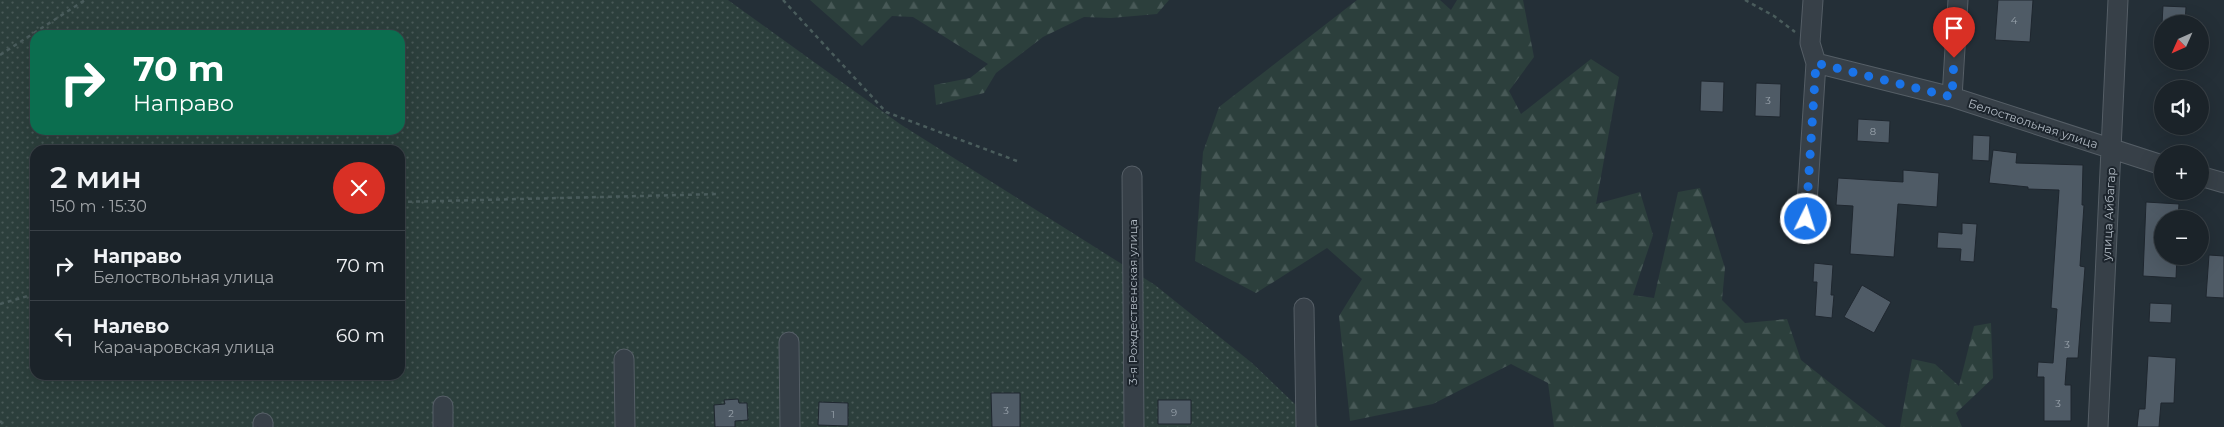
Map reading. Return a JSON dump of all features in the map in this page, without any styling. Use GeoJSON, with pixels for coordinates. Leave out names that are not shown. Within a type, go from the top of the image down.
{"type":"FeatureCollection","features":[{"type":"Feature","properties":{"kind":"street"},"geometry":{"type":"LineString","coordinates":[[1806,219],[1816,63],[1810,43],[1812,0]]}},
{"type":"Feature","properties":{"kind":"street"},"geometry":{"type":"LineString","coordinates":[[1952,97],[1958,0]]}},
{"type":"Feature","properties":{"kind":"street","name":"улица Айбагар"},"geometry":{"type":"LineString","coordinates":[[2098,427],[2118,0]]}},
{"type":"Feature","properties":{"kind":"street","name":"Белоствольная улица"},"geometry":{"type":"LineString","coordinates":[[1816,63],[1952,97],[2154,163]]}},
{"type":"Feature","properties":{"kind":"street","name":"3-я Рождественская улица"},"geometry":{"type":"LineString","coordinates":[[1132,176],[1134,427]]}},
{"type":"Feature","properties":{"kind":"street"},"geometry":{"type":"LineString","coordinates":[[2209,179],[2224,183]]}},
{"type":"Feature","properties":{"kind":"street"},"geometry":{"type":"LineString","coordinates":[[1304,308],[1306,427]]}},
{"type":"Feature","properties":{"kind":"street"},"geometry":{"type":"LineString","coordinates":[[788,342],[790,427]]}},
{"type":"Feature","properties":{"kind":"street"},"geometry":{"type":"LineString","coordinates":[[624,359],[625,427]]}},
{"type":"Feature","properties":{"kind":"street"},"geometry":{"type":"LineString","coordinates":[[443,406],[443,427]]}},
{"type":"Feature","properties":{"kind":"path"},"geometry":{"type":"LineString","coordinates":[[39,30],[85,0]]}},
{"type":"Feature","properties":{"kind":"path"},"geometry":{"type":"LineString","coordinates":[[783,0],[886,112],[1018,161]]}},
{"type":"Feature","properties":{"kind":"path"},"geometry":{"type":"LineString","coordinates":[[1745,0],[1774,16],[1810,43]]}},
{"type":"Feature","properties":{"kind":"path"},"geometry":{"type":"LineString","coordinates":[[0,55],[30,36]]}},
{"type":"Feature","properties":{"kind":"path"},"geometry":{"type":"LineString","coordinates":[[405,202],[720,194]]}},
{"type":"Feature","properties":{"kind":"path"},"geometry":{"type":"LineString","coordinates":[[0,304],[30,295]]}},
{"type":"Feature","properties":{"kind":"path"},"geometry":{"type":"LineString","coordinates":[[0,421],[6,427]]}},
{"type":"Feature","properties":{"kind":"green space"},"geometry":{"type":"Polygon","coordinates":[[[0,0],[728,0],[900,124],[1155,285],[1252,363],[1319,427],[0,427],[0,0]]]}},
{"type":"Feature","properties":{"kind":"green space"},"geometry":{"type":"Polygon","coordinates":[[[810,0],[1169,0],[1157,14],[1111,18],[1084,17],[1043,37],[996,73],[984,93],[936,105],[934,85],[970,78],[988,64],[913,17],[892,16],[862,46],[810,0]]]}},
{"type":"Feature","properties":{"kind":"green space"},"geometry":{"type":"Polygon","coordinates":[[[1357,0],[1440,0],[1451,10],[1457,0],[1523,0],[1534,57],[1509,91],[1521,114],[1591,59],[1619,77],[1596,204],[1640,192],[1653,235],[1633,295],[1654,298],[1678,192],[1700,188],[1725,268],[1722,300],[1745,323],[1787,319],[1801,360],[1886,427],[1554,427],[1548,383],[1511,364],[1433,404],[1350,421],[1339,316],[1362,279],[1327,248],[1256,293],[1195,261],[1203,152],[1219,107],[1357,0]]]}},
{"type":"Feature","properties":{"kind":"green space"},"geometry":{"type":"Polygon","coordinates":[[[1991,323],[1993,378],[1956,413],[1962,427],[1900,427],[1912,359],[1935,364],[1959,386],[1974,326],[1991,323]]]}},
{"type":"Feature","properties":{"kind":"building"},"geometry":{"type":"Polygon","coordinates":[[[1998,0],[2033,0],[2030,42],[1995,40],[1998,0]]]}},
{"type":"Feature","properties":{"kind":"building"},"geometry":{"type":"Polygon","coordinates":[[[2163,6],[2186,7],[2186,15],[2162,15],[2163,6]]]}},
{"type":"Feature","properties":{"kind":"building"},"geometry":{"type":"Polygon","coordinates":[[[1701,81],[1724,82],[1723,112],[1700,111],[1701,81]]]}},
{"type":"Feature","properties":{"kind":"building"},"geometry":{"type":"Polygon","coordinates":[[[1756,83],[1781,84],[1780,117],[1755,116],[1756,83]]]}},
{"type":"Feature","properties":{"kind":"building"},"geometry":{"type":"Polygon","coordinates":[[[1858,119],[1890,121],[1889,143],[1857,141],[1858,119]]]}},
{"type":"Feature","properties":{"kind":"building"},"geometry":{"type":"Polygon","coordinates":[[[1973,135],[1990,136],[1989,161],[1972,160],[1973,135]]]}},
{"type":"Feature","properties":{"kind":"building"},"geometry":{"type":"Polygon","coordinates":[[[1993,150],[2017,153],[2016,163],[2083,165],[2082,205],[2084,205],[2080,266],[2085,267],[2078,358],[2067,358],[2065,385],[2071,385],[2071,421],[2044,421],[2044,377],[2037,377],[2038,362],[2053,363],[2057,309],[2051,308],[2059,190],[2028,189],[2028,187],[1989,183],[1993,150]]]}},
{"type":"Feature","properties":{"kind":"building"},"geometry":{"type":"Polygon","coordinates":[[[1903,170],[1939,173],[1937,207],[1898,204],[1894,257],[1850,254],[1853,206],[1836,205],[1838,178],[1903,182],[1903,170]]]}},
{"type":"Feature","properties":{"kind":"building"},"geometry":{"type":"Polygon","coordinates":[[[2146,202],[2179,204],[2179,210],[2154,210],[2154,265],[2177,265],[2176,278],[2143,276],[2146,202]]]}},
{"type":"Feature","properties":{"kind":"building"},"geometry":{"type":"Polygon","coordinates":[[[1962,223],[1977,224],[1974,262],[1960,261],[1961,249],[1937,248],[1938,232],[1962,234],[1962,223]]]}},
{"type":"Feature","properties":{"kind":"building"},"geometry":{"type":"Polygon","coordinates":[[[2209,255],[2224,256],[2224,298],[2206,297],[2209,255]]]}},
{"type":"Feature","properties":{"kind":"building"},"geometry":{"type":"Polygon","coordinates":[[[1814,263],[1833,265],[1831,295],[1834,295],[1832,318],[1815,316],[1817,282],[1813,282],[1814,263]]]}},
{"type":"Feature","properties":{"kind":"building"},"geometry":{"type":"Polygon","coordinates":[[[1862,285],[1891,302],[1874,333],[1844,317],[1862,285]]]}},
{"type":"Feature","properties":{"kind":"building"},"geometry":{"type":"Polygon","coordinates":[[[2150,303],[2172,304],[2171,323],[2149,322],[2150,303]]]}},
{"type":"Feature","properties":{"kind":"building"},"geometry":{"type":"Polygon","coordinates":[[[2148,356],[2176,358],[2174,403],[2161,403],[2159,427],[2137,427],[2139,409],[2145,409],[2148,356]]]}},
{"type":"Feature","properties":{"kind":"building"},"geometry":{"type":"Polygon","coordinates":[[[991,393],[1020,393],[1020,427],[992,427],[991,393]]]}},
{"type":"Feature","properties":{"kind":"building"},"geometry":{"type":"Polygon","coordinates":[[[738,399],[739,403],[747,403],[748,420],[735,421],[735,427],[715,427],[714,405],[725,404],[724,400],[738,399]]]}},
{"type":"Feature","properties":{"kind":"building"},"geometry":{"type":"Polygon","coordinates":[[[1158,400],[1191,400],[1191,424],[1158,424],[1158,400]]]}},
{"type":"Feature","properties":{"kind":"building"},"geometry":{"type":"Polygon","coordinates":[[[819,402],[848,403],[848,426],[818,425],[819,402]]]}},
{"type":"Feature","properties":{"kind":"route"},"geometry":{"type":"LineString","coordinates":[[1806,219],[1816,63],[1952,97],[1954,58]]}}]}
